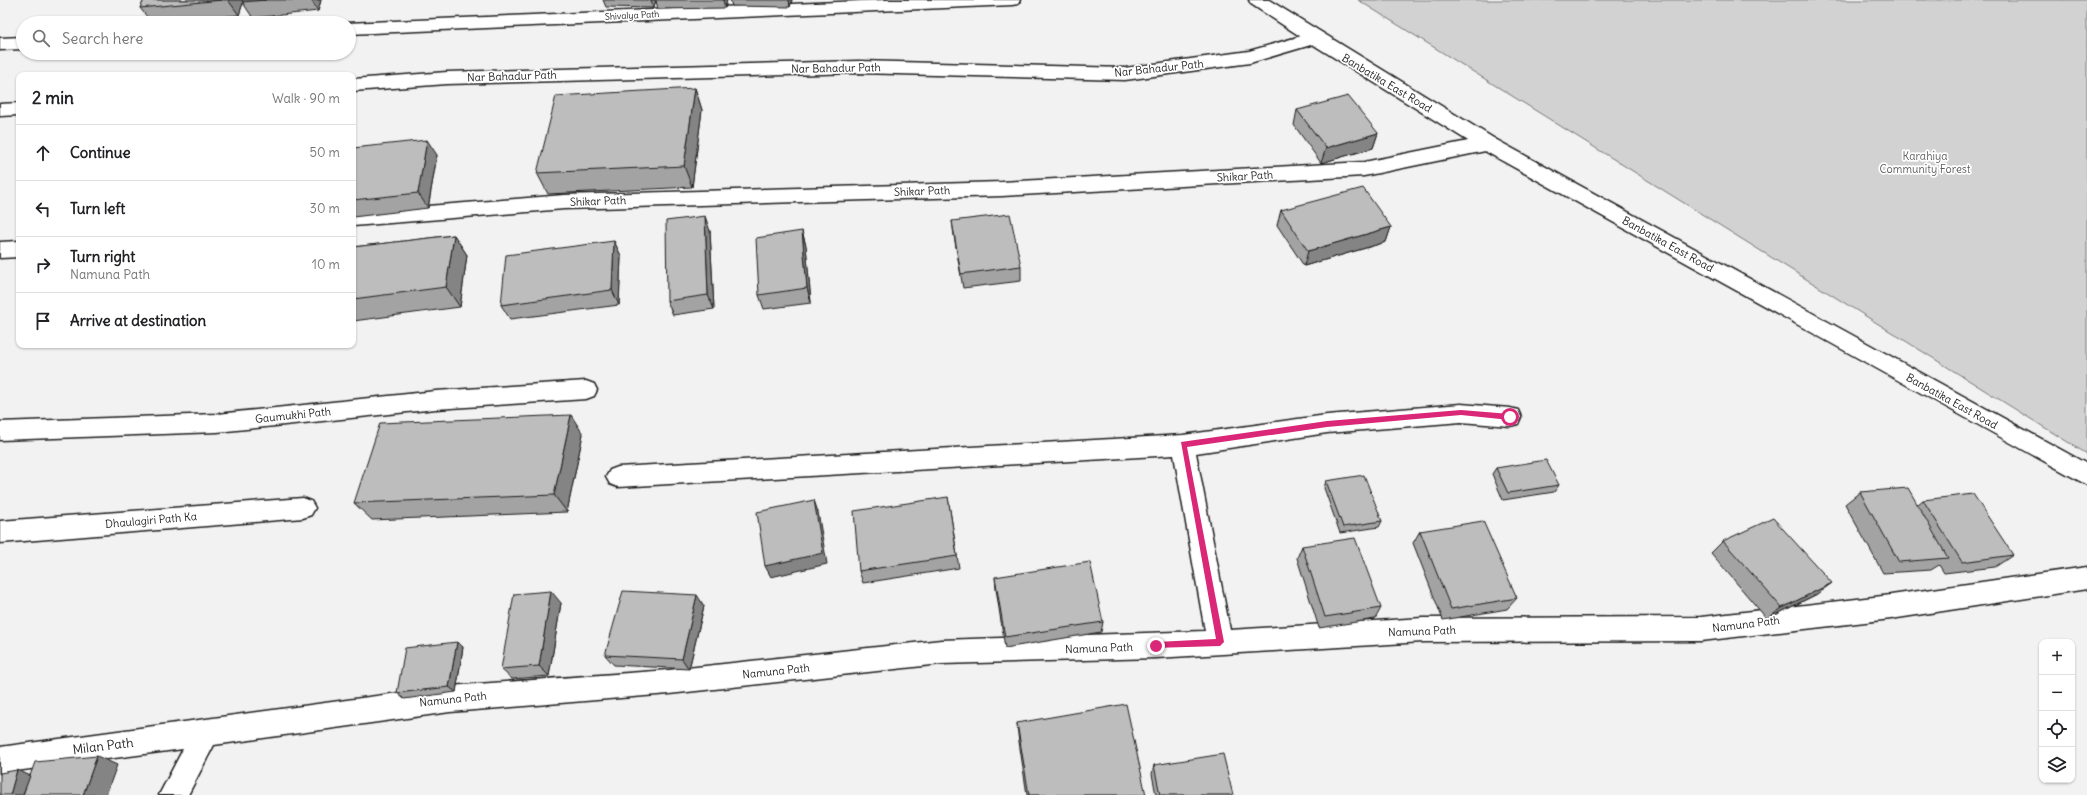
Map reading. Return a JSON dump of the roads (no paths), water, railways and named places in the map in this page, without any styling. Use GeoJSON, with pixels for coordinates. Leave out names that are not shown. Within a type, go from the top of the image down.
{"type":"FeatureCollection","features":[{"type":"Feature","properties":{"kind":"street","name":"Shivalya Path"},"geometry":{"type":"LineString","coordinates":[[356,28],[1012,0]]}},
{"type":"Feature","properties":{"kind":"street","name":"Banbatika East Road"},"geometry":{"type":"LineString","coordinates":[[1257,0],[1315,38],[1488,144],[2087,475]]}},
{"type":"Feature","properties":{"kind":"street","name":"Nar Bahadur Path"},"geometry":{"type":"LineString","coordinates":[[356,85],[448,78],[858,67],[1125,74],[1250,57],[1315,38]]}},
{"type":"Feature","properties":{"kind":"street"},"geometry":{"type":"LineString","coordinates":[[0,44],[16,43]]}},
{"type":"Feature","properties":{"kind":"street"},"geometry":{"type":"LineString","coordinates":[[0,110],[16,109]]}},
{"type":"Feature","properties":{"kind":"street","name":"Shikar Path"},"geometry":{"type":"LineString","coordinates":[[356,219],[564,202],[1002,189],[1364,169],[1488,144]]}},
{"type":"Feature","properties":{"kind":"street"},"geometry":{"type":"LineString","coordinates":[[0,250],[16,249]]}},
{"type":"Feature","properties":{"kind":"street","name":"Gaumukhi Path"},"geometry":{"type":"LineString","coordinates":[[0,432],[217,423],[436,400],[586,390]]}},
{"type":"Feature","properties":{"kind":"street"},"geometry":{"type":"LineString","coordinates":[[618,477],[1183,444],[1335,423],[1461,413],[1510,417]]}},
{"type":"Feature","properties":{"kind":"street"},"geometry":{"type":"LineString","coordinates":[[1183,444],[1220,642]]}},
{"type":"Feature","properties":{"kind":"street","name":"Dhaulagiri Path Ka"},"geometry":{"type":"LineString","coordinates":[[0,532],[303,508]]}},
{"type":"Feature","properties":{"kind":"street","name":"Namuna Path"},"geometry":{"type":"LineString","coordinates":[[206,733],[450,699],[669,682],[942,652],[1220,642],[1423,630],[1701,630],[1891,607],[2087,578]]}},
{"type":"Feature","properties":{"kind":"street"},"geometry":{"type":"LineString","coordinates":[[173,795],[206,733]]}},
{"type":"Feature","properties":{"kind":"street","name":"Milan Path"},"geometry":{"type":"LineString","coordinates":[[0,760],[206,733]]}},
{"type":"Feature","properties":{"kind":"park label","name":"Karahiya Community Forest"},"geometry":{"type":"Point","coordinates":[1925,162]}}]}
